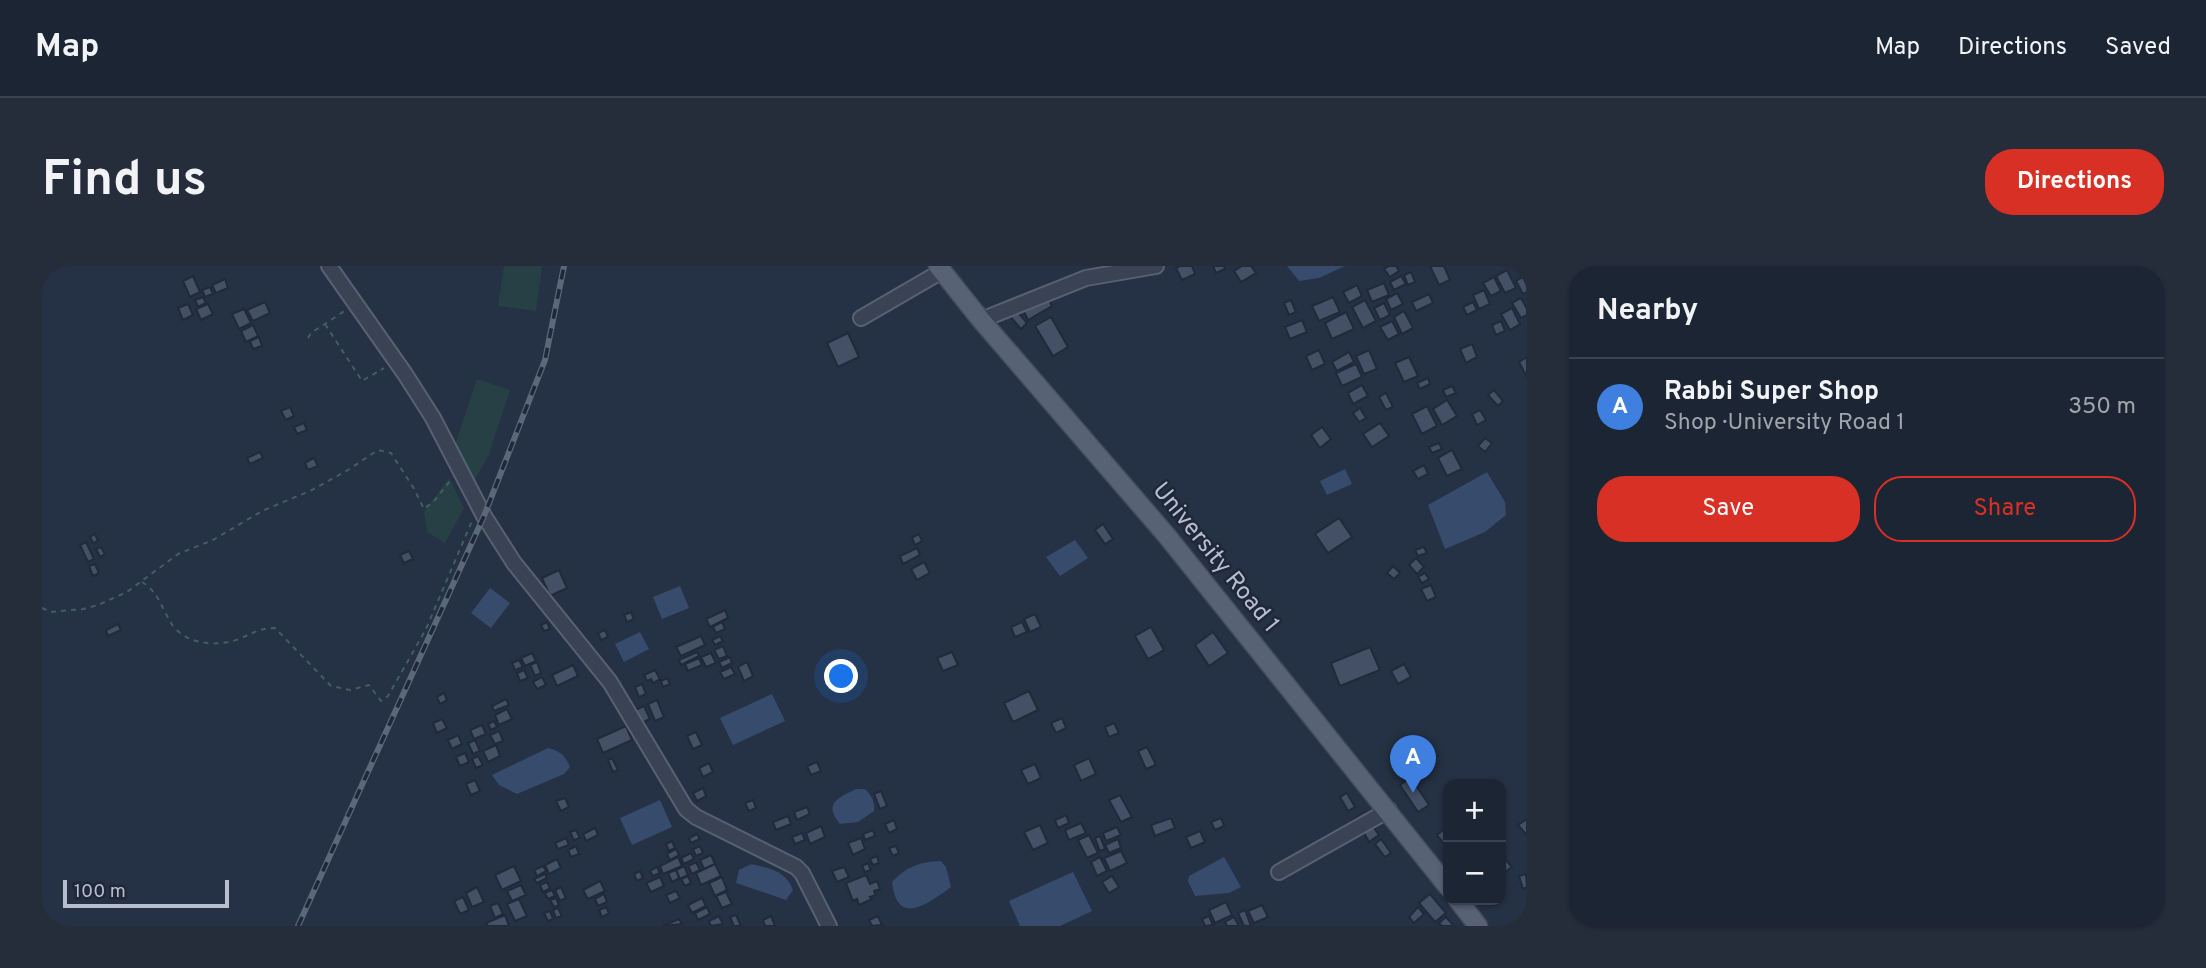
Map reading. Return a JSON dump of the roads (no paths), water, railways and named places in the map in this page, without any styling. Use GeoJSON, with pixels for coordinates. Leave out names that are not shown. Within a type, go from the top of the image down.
{"type":"FeatureCollection","features":[{"type":"Feature","properties":{"kind":"main road","name":"University Road 1"},"geometry":{"type":"LineString","coordinates":[[940,269],[1167,536],[1443,880]]}},
{"type":"Feature","properties":{"kind":"main road"},"geometry":{"type":"LineString","coordinates":[[1462,905],[1478,926]]}},
{"type":"Feature","properties":{"kind":"street"},"geometry":{"type":"LineString","coordinates":[[329,266],[433,418],[478,506],[514,563],[610,682],[687,809],[696,817],[796,867],[802,873],[829,926]]}},
{"type":"Feature","properties":{"kind":"street"},"geometry":{"type":"LineString","coordinates":[[981,320],[1086,278],[1156,266]]}},
{"type":"Feature","properties":{"kind":"street"},"geometry":{"type":"LineString","coordinates":[[861,318],[940,269]]}},
{"type":"Feature","properties":{"kind":"street"},"geometry":{"type":"LineString","coordinates":[[1279,872],[1389,810]]}},
{"type":"Feature","properties":{"kind":"water"},"geometry":{"type":"Polygon","coordinates":[[[1287,266],[1345,266],[1319,278],[1299,281],[1287,266]]]}},
{"type":"Feature","properties":{"kind":"water"},"geometry":{"type":"Polygon","coordinates":[[[1345,469],[1352,484],[1327,495],[1320,481],[1345,469]]]}},
{"type":"Feature","properties":{"kind":"water"},"geometry":{"type":"Polygon","coordinates":[[[1487,472],[1505,502],[1506,515],[1485,532],[1445,549],[1428,505],[1487,472]]]}},
{"type":"Feature","properties":{"kind":"water"},"geometry":{"type":"Polygon","coordinates":[[[1075,540],[1088,558],[1060,576],[1046,557],[1075,540]]]}},
{"type":"Feature","properties":{"kind":"water"},"geometry":{"type":"Polygon","coordinates":[[[680,586],[689,608],[662,619],[653,597],[680,586]]]}},
{"type":"Feature","properties":{"kind":"water"},"geometry":{"type":"Polygon","coordinates":[[[490,588],[510,603],[491,628],[471,613],[490,588]]]}},
{"type":"Feature","properties":{"kind":"water"},"geometry":{"type":"Polygon","coordinates":[[[640,632],[649,649],[624,662],[615,644],[640,632]]]}},
{"type":"Feature","properties":{"kind":"water"},"geometry":{"type":"Polygon","coordinates":[[[772,694],[785,721],[733,745],[720,718],[772,694]]]}},
{"type":"Feature","properties":{"kind":"water"},"geometry":{"type":"Polygon","coordinates":[[[548,748],[559,752],[566,759],[570,767],[564,774],[517,794],[499,785],[492,775],[548,748]]]}},
{"type":"Feature","properties":{"kind":"water"},"geometry":{"type":"Polygon","coordinates":[[[856,789],[865,789],[871,797],[874,811],[858,822],[840,824],[835,817],[833,806],[839,798],[856,789]]]}},
{"type":"Feature","properties":{"kind":"water"},"geometry":{"type":"Polygon","coordinates":[[[660,800],[672,827],[632,845],[620,818],[660,800]]]}},
{"type":"Feature","properties":{"kind":"water"},"geometry":{"type":"Polygon","coordinates":[[[1224,857],[1241,887],[1229,893],[1195,896],[1188,881],[1189,876],[1224,857]]]}},
{"type":"Feature","properties":{"kind":"water"},"geometry":{"type":"Polygon","coordinates":[[[941,861],[946,867],[951,887],[914,908],[906,908],[900,904],[892,882],[914,866],[941,861]]]}},
{"type":"Feature","properties":{"kind":"water"},"geometry":{"type":"Polygon","coordinates":[[[751,864],[771,869],[786,878],[793,890],[786,900],[736,883],[739,870],[751,864]]]}},
{"type":"Feature","properties":{"kind":"water"},"geometry":{"type":"Polygon","coordinates":[[[1073,872],[1092,911],[1060,926],[1020,926],[1009,901],[1073,872]]]}},
{"type":"Feature","properties":{"kind":"railway"},"geometry":{"type":"LineString","coordinates":[[298,926],[484,516],[545,360],[564,266]]}},
{"type":"Feature","properties":{"kind":"railway"},"geometry":{"type":"LineString","coordinates":[[1517,926],[1527,919]]}},
{"type":"Feature","properties":{"kind":"place","name":"Rabbi Super Shop"},"geometry":{"type":"Point","coordinates":[1413,793]}}]}
